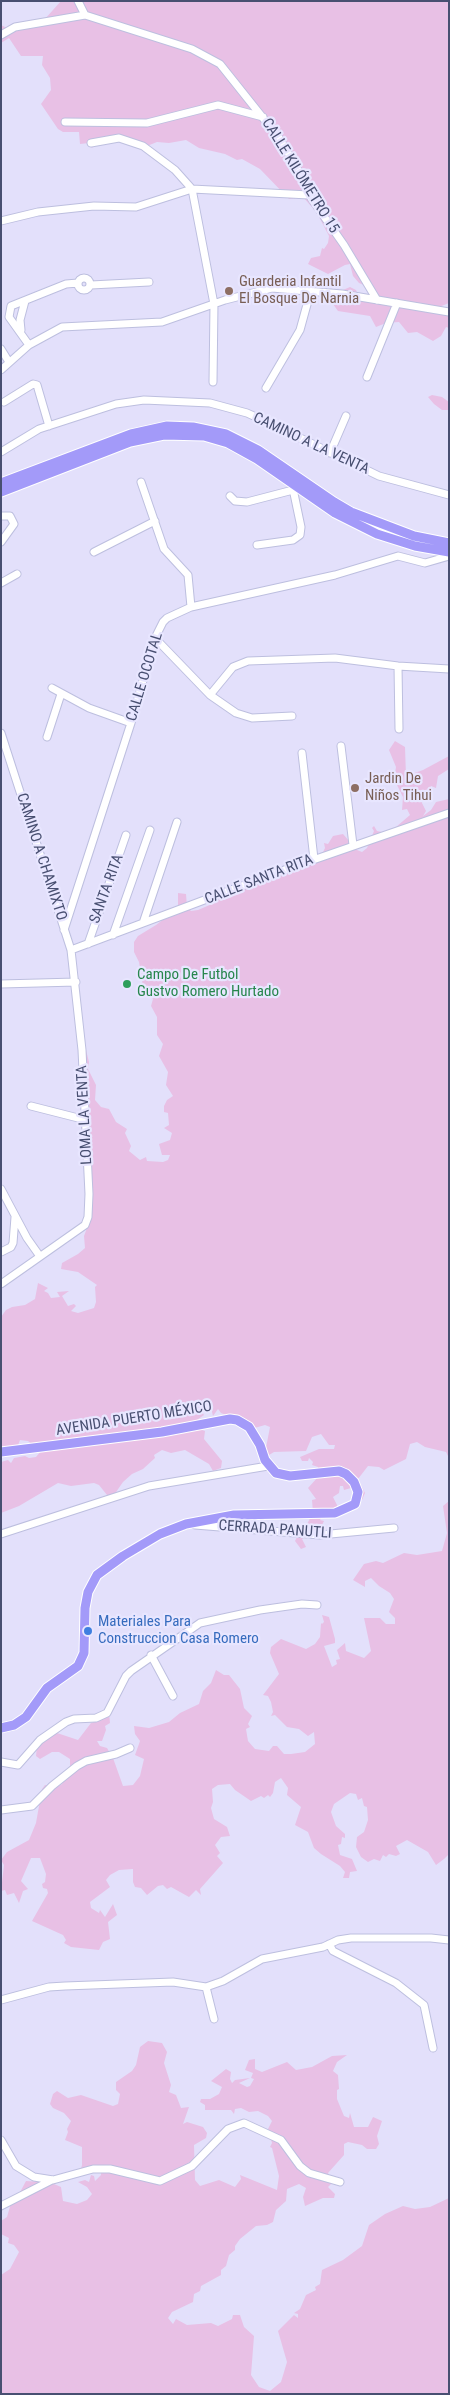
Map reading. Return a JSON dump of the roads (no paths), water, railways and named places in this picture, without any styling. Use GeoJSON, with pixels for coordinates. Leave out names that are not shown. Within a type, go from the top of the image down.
{"type":"FeatureCollection","features":[{"type":"Feature","properties":{"kind":"main road"},"geometry":{"type":"LineString","coordinates":[[1,483],[130,434],[167,426],[194,426],[226,434],[258,450],[351,512],[414,536],[449,543]]}},
{"type":"Feature","properties":{"kind":"main road"},"geometry":{"type":"LineString","coordinates":[[1,492],[130,442],[176,434],[204,436],[228,443],[257,459],[293,487],[335,513],[377,534],[415,546],[449,552]]}},
{"type":"Feature","properties":{"kind":"main road","name":"AVENIDA PUERTO MÉXICO"},"geometry":{"type":"LineString","coordinates":[[1,1452],[162,1432],[230,1419],[244,1423],[249,1427],[260,1445],[268,1466]]}},
{"type":"Feature","properties":{"kind":"main road"},"geometry":{"type":"LineString","coordinates":[[1,1728],[14,1725],[26,1717],[47,1688],[78,1666],[84,1653],[86,1598],[97,1575],[122,1556],[160,1534],[186,1524],[234,1515],[335,1512],[355,1504],[358,1492],[357,1487],[346,1474],[339,1471],[290,1476],[276,1473],[268,1466]]}},
{"type":"Feature","properties":{"kind":"street"},"geometry":{"type":"LineString","coordinates":[[1,35],[15,27],[85,15],[78,1]]}},
{"type":"Feature","properties":{"kind":"street","name":"CALLE KILÓMETRO 15"},"geometry":{"type":"LineString","coordinates":[[85,15],[192,50],[220,64],[263,117],[297,168],[310,195],[344,245],[377,300]]}},
{"type":"Feature","properties":{"kind":"street"},"geometry":{"type":"LineString","coordinates":[[65,122],[147,123],[218,105],[263,117]]}},
{"type":"Feature","properties":{"kind":"street"},"geometry":{"type":"LineString","coordinates":[[91,143],[119,138],[143,146],[175,170],[192,189],[214,304],[213,382]]}},
{"type":"Feature","properties":{"kind":"street"},"geometry":{"type":"LineString","coordinates":[[1,221],[38,212],[94,206],[136,207],[192,189],[310,195]]}},
{"type":"Feature","properties":{"kind":"street"},"geometry":{"type":"LineString","coordinates":[[29,345],[21,330],[13,323],[8,313],[11,306],[66,284],[78,283],[78,287],[83,291],[87,290],[91,285],[149,282]]}},
{"type":"Feature","properties":{"kind":"street"},"geometry":{"type":"LineString","coordinates":[[1,370],[29,345],[62,327],[153,323],[266,288],[311,290],[449,312]]}},
{"type":"Feature","properties":{"kind":"street"},"geometry":{"type":"LineString","coordinates":[[266,388],[300,330],[311,290]]}},
{"type":"Feature","properties":{"kind":"street"},"geometry":{"type":"LineString","coordinates":[[21,330],[20,320],[25,301]]}},
{"type":"Feature","properties":{"kind":"street"},"geometry":{"type":"LineString","coordinates":[[367,377],[397,303]]}},
{"type":"Feature","properties":{"kind":"street"},"geometry":{"type":"LineString","coordinates":[[1,349],[9,362]]}},
{"type":"Feature","properties":{"kind":"street"},"geometry":{"type":"LineString","coordinates":[[4,402],[33,384],[37,385],[49,426]]}},
{"type":"Feature","properties":{"kind":"street","name":"CAMINO A LA VENTA"},"geometry":{"type":"LineString","coordinates":[[1,452],[49,426],[116,404],[144,400],[210,403],[262,420],[379,476],[449,495]]}},
{"type":"Feature","properties":{"kind":"street"},"geometry":{"type":"LineString","coordinates":[[330,453],[346,416]]}},
{"type":"Feature","properties":{"kind":"street"},"geometry":{"type":"LineString","coordinates":[[141,482],[164,548],[188,575],[191,606]]}},
{"type":"Feature","properties":{"kind":"street"},"geometry":{"type":"LineString","coordinates":[[230,496],[235,500],[247,502],[293,487],[301,527],[298,537],[292,540],[257,544]]}},
{"type":"Feature","properties":{"kind":"street"},"geometry":{"type":"LineString","coordinates":[[1,516],[10,516],[14,524],[1,542]]}},
{"type":"Feature","properties":{"kind":"street"},"geometry":{"type":"LineString","coordinates":[[94,552],[155,521]]}},
{"type":"Feature","properties":{"kind":"street","name":"CALLE OCOTAL"},"geometry":{"type":"LineString","coordinates":[[64,930],[131,723],[156,638],[163,622],[167,618],[191,606],[335,575],[398,556],[425,563],[449,556]]}},
{"type":"Feature","properties":{"kind":"street"},"geometry":{"type":"LineString","coordinates":[[1,583],[17,574]]}},
{"type":"Feature","properties":{"kind":"street"},"geometry":{"type":"LineString","coordinates":[[156,638],[210,695],[236,713],[245,717],[292,716]]}},
{"type":"Feature","properties":{"kind":"street"},"geometry":{"type":"LineString","coordinates":[[210,695],[233,667],[248,661],[335,658],[398,666],[449,669]]}},
{"type":"Feature","properties":{"kind":"street"},"geometry":{"type":"LineString","coordinates":[[398,666],[399,729]]}},
{"type":"Feature","properties":{"kind":"street"},"geometry":{"type":"LineString","coordinates":[[52,688],[89,708],[131,723]]}},
{"type":"Feature","properties":{"kind":"street"},"geometry":{"type":"LineString","coordinates":[[47,737],[61,694]]}},
{"type":"Feature","properties":{"kind":"street","name":"CAMINO A CHAMIXTO"},"geometry":{"type":"LineString","coordinates":[[2,735],[4,750],[71,950]]}},
{"type":"Feature","properties":{"kind":"street"},"geometry":{"type":"LineString","coordinates":[[341,746],[353,845]]}},
{"type":"Feature","properties":{"kind":"street"},"geometry":{"type":"LineString","coordinates":[[302,753],[314,859]]}},
{"type":"Feature","properties":{"kind":"street","name":"CALLE SANTA RITA"},"geometry":{"type":"LineString","coordinates":[[71,950],[314,859],[449,813]]}},
{"type":"Feature","properties":{"kind":"street"},"geometry":{"type":"LineString","coordinates":[[144,923],[177,822]]}},
{"type":"Feature","properties":{"kind":"street"},"geometry":{"type":"LineString","coordinates":[[113,935],[150,830]]}},
{"type":"Feature","properties":{"kind":"street","name":"SANTA RITA"},"geometry":{"type":"LineString","coordinates":[[88,944],[126,835]]}},
{"type":"Feature","properties":{"kind":"street","name":"LOMA LA VENTA"},"geometry":{"type":"LineString","coordinates":[[39,1255],[82,1227],[88,1220],[89,1194],[86,1120],[76,982],[71,950]]}},
{"type":"Feature","properties":{"kind":"street"},"geometry":{"type":"LineString","coordinates":[[1,984],[76,982]]}},
{"type":"Feature","properties":{"kind":"street"},"geometry":{"type":"LineString","coordinates":[[31,1106],[86,1120]]}},
{"type":"Feature","properties":{"kind":"street"},"geometry":{"type":"LineString","coordinates":[[1,1189],[39,1255],[1,1284]]}},
{"type":"Feature","properties":{"kind":"street"},"geometry":{"type":"LineString","coordinates":[[1,1252],[13,1243],[15,1216]]}},
{"type":"Feature","properties":{"kind":"street"},"geometry":{"type":"LineString","coordinates":[[1,1534],[156,1484],[268,1466]]}},
{"type":"Feature","properties":{"kind":"street","name":"CERRADA PANUTLI"},"geometry":{"type":"LineString","coordinates":[[186,1524],[320,1536],[394,1528]]}},
{"type":"Feature","properties":{"kind":"street"},"geometry":{"type":"LineString","coordinates":[[1,1762],[18,1765],[40,1740],[66,1722],[96,1718],[107,1713],[126,1676],[151,1655],[205,1622],[260,1610],[302,1604],[317,1605]]}},
{"type":"Feature","properties":{"kind":"street"},"geometry":{"type":"LineString","coordinates":[[151,1655],[173,1696]]}},
{"type":"Feature","properties":{"kind":"street"},"geometry":{"type":"LineString","coordinates":[[1,1810],[32,1806],[52,1786],[77,1766],[86,1761],[116,1754],[130,1748]]}},
{"type":"Feature","properties":{"kind":"street"},"geometry":{"type":"LineString","coordinates":[[1,2000],[49,1987],[173,1982],[206,1987],[223,1981],[262,1959],[329,1944],[338,1940],[356,1938],[431,1938],[449,1940]]}},
{"type":"Feature","properties":{"kind":"street"},"geometry":{"type":"LineString","coordinates":[[329,1944],[333,1951],[396,1983],[424,2005],[433,2048]]}},
{"type":"Feature","properties":{"kind":"street"},"geometry":{"type":"LineString","coordinates":[[206,1987],[214,2019]]}},
{"type":"Feature","properties":{"kind":"street"},"geometry":{"type":"LineString","coordinates":[[1,2206],[53,2180],[93,2169],[115,2170],[154,2181],[166,2179],[192,2166],[228,2129],[244,2123],[281,2140],[300,2166],[309,2172],[340,2182]]}},
{"type":"Feature","properties":{"kind":"street"},"geometry":{"type":"LineString","coordinates":[[1,2140],[16,2166],[34,2177],[53,2180]]}},
{"type":"Feature","properties":{"kind":"place","name":"Guarderia Infantil El Bosque De Narnia"},"geometry":{"type":"Point","coordinates":[229,291]}},
{"type":"Feature","properties":{"kind":"place","name":"Jardin De Niños Tihui"},"geometry":{"type":"Point","coordinates":[355,788]}},
{"type":"Feature","properties":{"kind":"place","name":"Campo De Futbol Gustvo Romero Hurtado"},"geometry":{"type":"Point","coordinates":[127,984]}},
{"type":"Feature","properties":{"kind":"place","name":"Materiales Para Construccion Casa Romero"},"geometry":{"type":"Point","coordinates":[88,1631]}}]}
